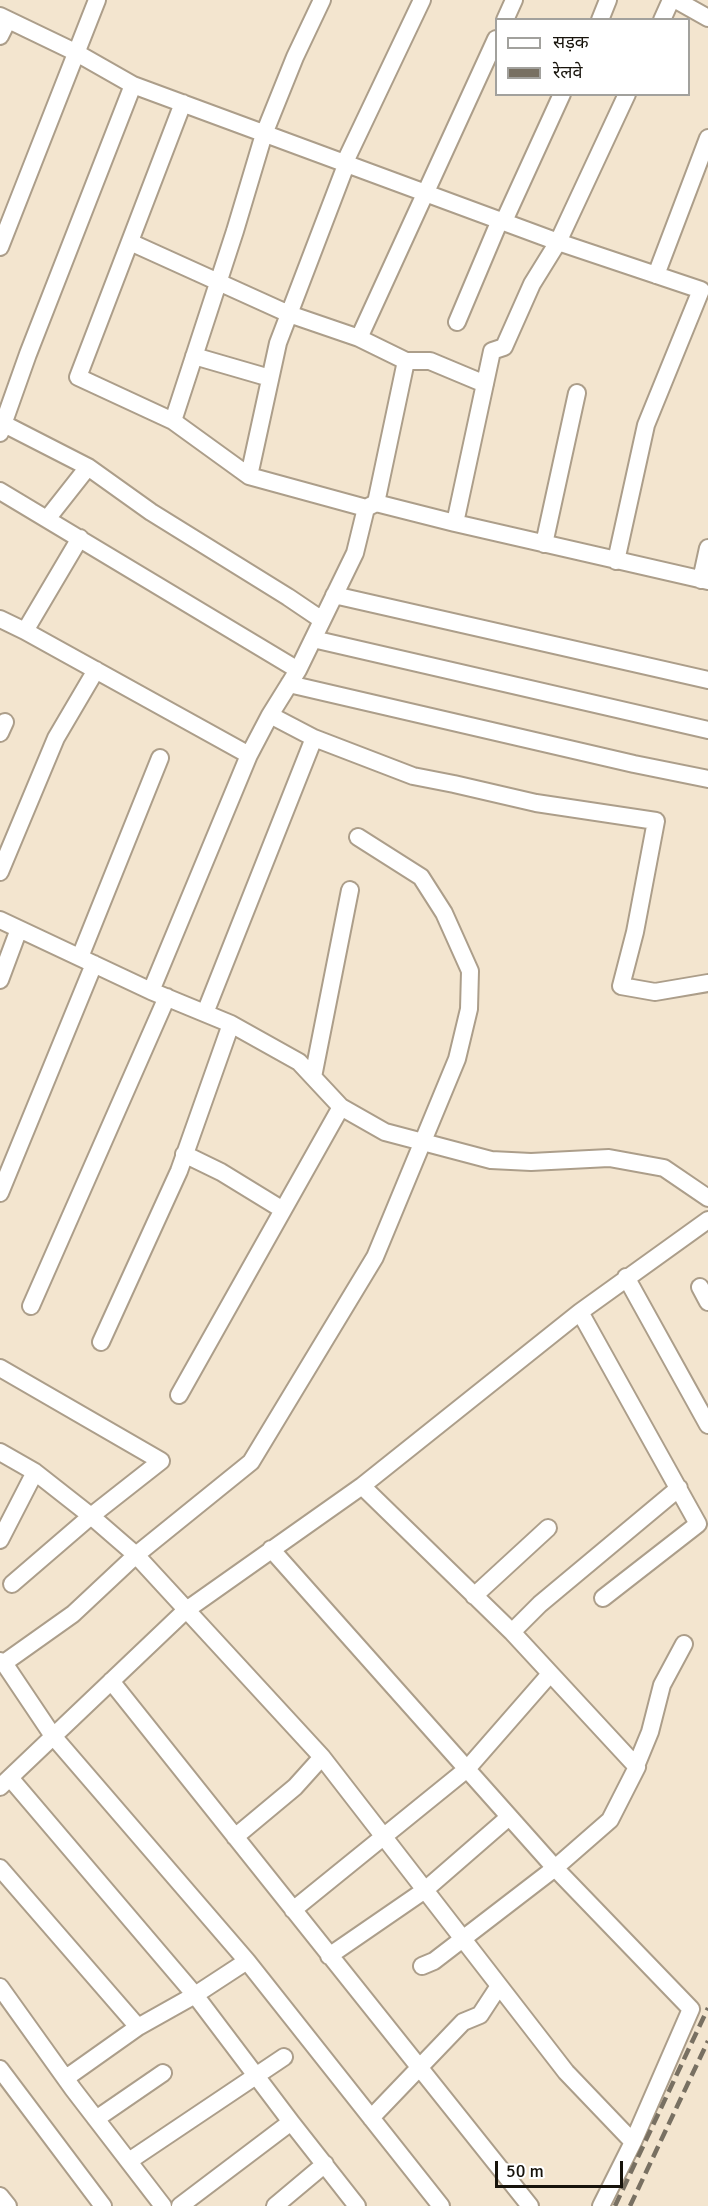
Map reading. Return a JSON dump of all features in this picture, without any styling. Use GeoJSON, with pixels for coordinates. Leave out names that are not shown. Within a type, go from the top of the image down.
{"type":"FeatureCollection","features":[{"type":"Feature","properties":{"kind":"street"},"geometry":{"type":"LineString","coordinates":[[0,247],[5,216],[97,0]]}},
{"type":"Feature","properties":{"kind":"street"},"geometry":{"type":"LineString","coordinates":[[173,421],[264,134],[295,57],[322,0]]}},
{"type":"Feature","properties":{"kind":"street"},"geometry":{"type":"LineString","coordinates":[[249,476],[278,343],[345,165],[422,0]]}},
{"type":"Feature","properties":{"kind":"street"},"geometry":{"type":"LineString","coordinates":[[506,18],[514,0]]}},
{"type":"Feature","properties":{"kind":"street"},"geometry":{"type":"LineString","coordinates":[[601,18],[608,0]]}},
{"type":"Feature","properties":{"kind":"street"},"geometry":{"type":"LineString","coordinates":[[663,18],[671,0]]}},
{"type":"Feature","properties":{"kind":"street"},"geometry":{"type":"LineString","coordinates":[[676,0],[708,18]]}},
{"type":"Feature","properties":{"kind":"street"},"geometry":{"type":"LineString","coordinates":[[0,36],[4,18],[75,52],[133,85],[558,242],[704,291],[646,425],[616,561]]}},
{"type":"Feature","properties":{"kind":"street"},"geometry":{"type":"LineString","coordinates":[[359,338],[495,41]]}},
{"type":"Feature","properties":{"kind":"street"},"geometry":{"type":"LineString","coordinates":[[133,85],[28,354],[2,429],[88,467],[151,512],[322,620]]}},
{"type":"Feature","properties":{"kind":"street"},"geometry":{"type":"LineString","coordinates":[[457,322],[561,96]]}},
{"type":"Feature","properties":{"kind":"street"},"geometry":{"type":"LineString","coordinates":[[455,523],[492,351],[504,347],[532,284],[558,242],[626,96]]}},
{"type":"Feature","properties":{"kind":"street"},"geometry":{"type":"LineString","coordinates":[[183,103],[78,377],[173,421],[249,476],[704,580],[708,548]]}},
{"type":"Feature","properties":{"kind":"street"},"geometry":{"type":"LineString","coordinates":[[656,275],[708,138]]}},
{"type":"Feature","properties":{"kind":"street"},"geometry":{"type":"LineString","coordinates":[[130,242],[289,314],[359,338],[406,361],[430,361],[485,384]]}},
{"type":"Feature","properties":{"kind":"street"},"geometry":{"type":"LineString","coordinates":[[194,356],[270,378]]}},
{"type":"Feature","properties":{"kind":"street"},"geometry":{"type":"LineString","coordinates":[[31,1306],[159,994],[249,755],[294,677],[354,553],[371,505],[406,361]]}},
{"type":"Feature","properties":{"kind":"street"},"geometry":{"type":"LineString","coordinates":[[544,544],[577,393]]}},
{"type":"Feature","properties":{"kind":"street"},"geometry":{"type":"LineString","coordinates":[[47,519],[88,467]]}},
{"type":"Feature","properties":{"kind":"street"},"geometry":{"type":"LineString","coordinates":[[0,491],[80,538],[294,677],[634,764],[708,779]]}},
{"type":"Feature","properties":{"kind":"street"},"geometry":{"type":"LineString","coordinates":[[25,631],[80,538]]}},
{"type":"Feature","properties":{"kind":"street"},"geometry":{"type":"LineString","coordinates":[[334,595],[708,680]]}},
{"type":"Feature","properties":{"kind":"street"},"geometry":{"type":"LineString","coordinates":[[0,619],[249,755]]}},
{"type":"Feature","properties":{"kind":"street"},"geometry":{"type":"LineString","coordinates":[[313,639],[708,730]]}},
{"type":"Feature","properties":{"kind":"street"},"geometry":{"type":"LineString","coordinates":[[0,872],[56,738],[96,670]]}},
{"type":"Feature","properties":{"kind":"street"},"geometry":{"type":"LineString","coordinates":[[270,715],[314,738],[413,776],[536,803],[656,821],[621,986],[655,993],[708,983]]}},
{"type":"Feature","properties":{"kind":"street"},"geometry":{"type":"LineString","coordinates":[[205,1013],[314,738]]}},
{"type":"Feature","properties":{"kind":"street"},"geometry":{"type":"LineString","coordinates":[[0,1194],[159,758]]}},
{"type":"Feature","properties":{"kind":"street"},"geometry":{"type":"LineString","coordinates":[[358,837],[421,877],[444,913],[470,971],[469,1009],[457,1059],[375,1257],[251,1462],[136,1555],[73,1614],[2,1662],[53,1736],[247,1961],[441,2206]]}},
{"type":"Feature","properties":{"kind":"street"},"geometry":{"type":"LineString","coordinates":[[313,1077],[350,890]]}},
{"type":"Feature","properties":{"kind":"street"},"geometry":{"type":"LineString","coordinates":[[0,920],[159,994],[231,1024],[299,1062],[341,1107],[386,1132],[491,1160],[531,1162],[609,1158],[664,1168],[708,1198]]}},
{"type":"Feature","properties":{"kind":"street"},"geometry":{"type":"LineString","coordinates":[[0,980],[19,929]]}},
{"type":"Feature","properties":{"kind":"street"},"geometry":{"type":"LineString","coordinates":[[101,1342],[184,1154],[231,1024]]}},
{"type":"Feature","properties":{"kind":"street"},"geometry":{"type":"LineString","coordinates":[[178,1395],[341,1107]]}},
{"type":"Feature","properties":{"kind":"street"},"geometry":{"type":"LineString","coordinates":[[184,1154],[221,1172],[283,1210]]}},
{"type":"Feature","properties":{"kind":"street"},"geometry":{"type":"LineString","coordinates":[[357,2206],[195,1995],[4,1783],[185,1611],[362,1486],[579,1312],[708,1220]]}},
{"type":"Feature","properties":{"kind":"street"},"geometry":{"type":"LineString","coordinates":[[626,1277],[708,1425]]}},
{"type":"Feature","properties":{"kind":"street"},"geometry":{"type":"LineString","coordinates":[[700,1287],[708,1302]]}},
{"type":"Feature","properties":{"kind":"street"},"geometry":{"type":"LineString","coordinates":[[579,1312],[698,1524],[603,1598]]}},
{"type":"Feature","properties":{"kind":"street"},"geometry":{"type":"LineString","coordinates":[[0,1368],[161,1461],[91,1516],[12,1584]]}},
{"type":"Feature","properties":{"kind":"street"},"geometry":{"type":"LineString","coordinates":[[0,1452],[35,1472],[136,1555],[185,1611],[322,1757],[566,2072],[633,2142]]}},
{"type":"Feature","properties":{"kind":"street"},"geometry":{"type":"LineString","coordinates":[[0,1539],[35,1472]]}},
{"type":"Feature","properties":{"kind":"street"},"geometry":{"type":"LineString","coordinates":[[362,1486],[512,1632],[636,1766]]}},
{"type":"Feature","properties":{"kind":"street"},"geometry":{"type":"LineString","coordinates":[[512,1632],[540,1604],[679,1488]]}},
{"type":"Feature","properties":{"kind":"street"},"geometry":{"type":"LineString","coordinates":[[474,1596],[548,1528]]}},
{"type":"Feature","properties":{"kind":"street"},"geometry":{"type":"LineString","coordinates":[[271,1549],[555,1868],[691,2009],[633,2142],[601,2206]]}},
{"type":"Feature","properties":{"kind":"street"},"geometry":{"type":"LineString","coordinates":[[422,1966],[434,1961],[555,1868],[610,1820],[650,1732],[662,1685],[684,1644]]}},
{"type":"Feature","properties":{"kind":"street"},"geometry":{"type":"LineString","coordinates":[[293,1910],[467,1769],[550,1674]]}},
{"type":"Feature","properties":{"kind":"street"},"geometry":{"type":"LineString","coordinates":[[111,1681],[530,2206]]}},
{"type":"Feature","properties":{"kind":"street"},"geometry":{"type":"LineString","coordinates":[[235,1837],[295,1787],[322,1757]]}},
{"type":"Feature","properties":{"kind":"street"},"geometry":{"type":"LineString","coordinates":[[329,1956],[425,1890],[509,1817]]}},
{"type":"Feature","properties":{"kind":"street"},"geometry":{"type":"LineString","coordinates":[[0,1868],[138,2027]]}},
{"type":"Feature","properties":{"kind":"street"},"geometry":{"type":"LineString","coordinates":[[66,2078],[138,2027],[195,1995],[247,1961]]}},
{"type":"Feature","properties":{"kind":"street"},"geometry":{"type":"LineString","coordinates":[[371,2118],[463,2022],[480,2015],[499,1986]]}},
{"type":"Feature","properties":{"kind":"street"},"geometry":{"type":"LineString","coordinates":[[0,1988],[163,2206]]}},
{"type":"Feature","properties":{"kind":"street"},"geometry":{"type":"LineString","coordinates":[[129,2161],[284,2056]]}},
{"type":"Feature","properties":{"kind":"street"},"geometry":{"type":"LineString","coordinates":[[0,2069],[103,2206]]}},
{"type":"Feature","properties":{"kind":"street"},"geometry":{"type":"LineString","coordinates":[[96,2119],[163,2073]]}},
{"type":"Feature","properties":{"kind":"street"},"geometry":{"type":"LineString","coordinates":[[180,2206],[291,2122]]}},
{"type":"Feature","properties":{"kind":"street"},"geometry":{"type":"LineString","coordinates":[[275,2206],[325,2164]]}},
{"type":"Feature","properties":{"kind":"street"},"geometry":{"type":"LineString","coordinates":[[0,2196],[8,2206]]}},
{"type":"Feature","properties":{"kind":"railway"},"geometry":{"type":"LineString","coordinates":[[615,2206],[708,2008]]}},
{"type":"Feature","properties":{"kind":"railway"},"geometry":{"type":"LineString","coordinates":[[630,2206],[708,2041]]}}]}
